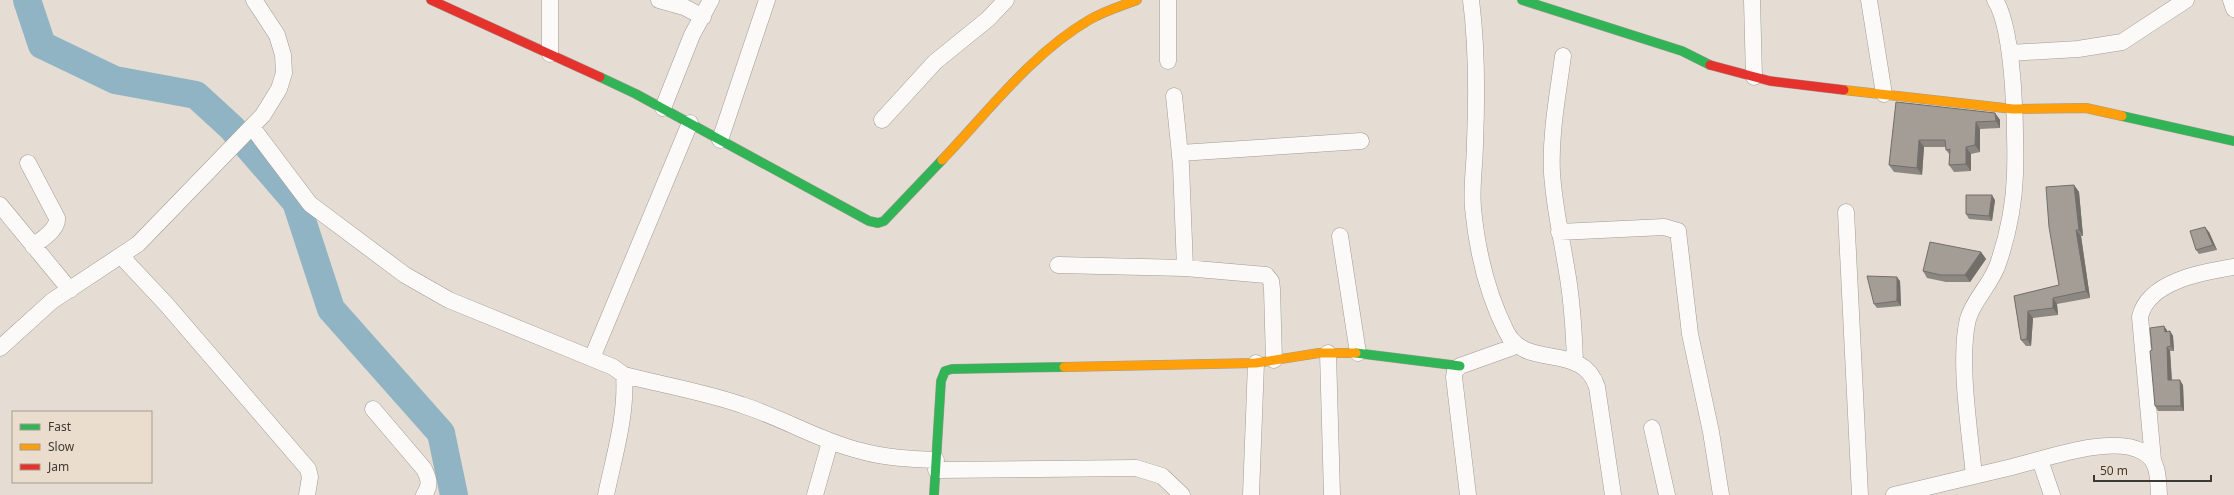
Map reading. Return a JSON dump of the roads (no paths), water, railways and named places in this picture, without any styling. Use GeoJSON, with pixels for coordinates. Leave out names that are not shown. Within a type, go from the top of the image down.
{"type":"FeatureCollection","features":[{"type":"Feature","properties":{"kind":"street"},"geometry":{"type":"LineString","coordinates":[[0,348],[31,318],[138,244],[263,115],[279,89],[284,73],[283,55],[277,35],[254,0]]}},
{"type":"Feature","properties":{"kind":"street"},"geometry":{"type":"LineString","coordinates":[[431,0],[550,54],[663,108],[869,221],[878,223],[884,221],[1021,76],[1070,33],[1096,15],[1137,0]]}},
{"type":"Feature","properties":{"kind":"street"},"geometry":{"type":"LineString","coordinates":[[550,0],[550,54]]}},
{"type":"Feature","properties":{"kind":"street"},"geometry":{"type":"LineString","coordinates":[[659,0],[684,7],[703,17]]}},
{"type":"Feature","properties":{"kind":"street"},"geometry":{"type":"LineString","coordinates":[[663,108],[692,35],[711,0]]}},
{"type":"Feature","properties":{"kind":"street"},"geometry":{"type":"LineString","coordinates":[[720,140],[767,0]]}},
{"type":"Feature","properties":{"kind":"street"},"geometry":{"type":"LineString","coordinates":[[882,120],[935,62],[988,19],[1006,0]]}},
{"type":"Feature","properties":{"kind":"street"},"geometry":{"type":"LineString","coordinates":[[1168,0],[1168,61]]}},
{"type":"Feature","properties":{"kind":"street"},"geometry":{"type":"LineString","coordinates":[[1470,0],[1476,36],[1477,92],[1473,207],[1480,258],[1500,320],[1508,336],[1516,346],[1524,350],[1575,363],[1585,367],[1593,376],[1597,387],[1613,495]]}},
{"type":"Feature","properties":{"kind":"street"},"geometry":{"type":"LineString","coordinates":[[1522,0],[1676,49],[1715,67],[1754,78],[2014,109],[2086,108],[2234,141]]}},
{"type":"Feature","properties":{"kind":"street"},"geometry":{"type":"LineString","coordinates":[[1752,0],[1754,78]]}},
{"type":"Feature","properties":{"kind":"street"},"geometry":{"type":"LineString","coordinates":[[1869,0],[1884,94]]}},
{"type":"Feature","properties":{"kind":"street"},"geometry":{"type":"LineString","coordinates":[[1974,476],[1966,376],[1965,341],[1968,319],[1977,300],[1992,280],[1999,262],[2011,210],[2015,176],[2014,109],[2010,53],[2004,17],[1995,0]]}},
{"type":"Feature","properties":{"kind":"street"},"geometry":{"type":"LineString","coordinates":[[2010,53],[2078,49],[2122,42],[2186,0]]}},
{"type":"Feature","properties":{"kind":"street"},"geometry":{"type":"LineString","coordinates":[[2231,0],[2234,9]]}},
{"type":"Feature","properties":{"kind":"street"},"geometry":{"type":"LineString","coordinates":[[1563,56],[1553,135],[1552,172],[1559,232],[1573,321],[1575,363]]}},
{"type":"Feature","properties":{"kind":"street"},"geometry":{"type":"LineString","coordinates":[[1174,96],[1180,153],[1185,268]]}},
{"type":"Feature","properties":{"kind":"street"},"geometry":{"type":"LineString","coordinates":[[592,358],[690,123]]}},
{"type":"Feature","properties":{"kind":"street"},"geometry":{"type":"LineString","coordinates":[[250,130],[310,204],[389,263],[449,300],[592,358],[613,367],[624,375],[741,404],[782,419],[830,442],[881,456],[936,465],[1136,468],[1162,476],[1182,495]]}},
{"type":"Feature","properties":{"kind":"street"},"geometry":{"type":"LineString","coordinates":[[1180,153],[1360,141]]}},
{"type":"Feature","properties":{"kind":"street"},"geometry":{"type":"LineString","coordinates":[[28,164],[58,218],[58,223],[54,228],[33,246]]}},
{"type":"Feature","properties":{"kind":"street"},"geometry":{"type":"LineString","coordinates":[[0,205],[70,290]]}},
{"type":"Feature","properties":{"kind":"street"},"geometry":{"type":"LineString","coordinates":[[1846,212],[1860,495]]}},
{"type":"Feature","properties":{"kind":"street"},"geometry":{"type":"LineString","coordinates":[[1559,232],[1664,227],[1678,231],[1690,334],[1711,432],[1721,495]]}},
{"type":"Feature","properties":{"kind":"street"},"geometry":{"type":"LineString","coordinates":[[1340,236],[1358,353]]}},
{"type":"Feature","properties":{"kind":"street"},"geometry":{"type":"LineString","coordinates":[[121,256],[166,304],[308,469],[310,477],[307,495]]}},
{"type":"Feature","properties":{"kind":"street"},"geometry":{"type":"LineString","coordinates":[[1058,265],[1185,268],[1266,275],[1271,281],[1272,289],[1274,360]]}},
{"type":"Feature","properties":{"kind":"street"},"geometry":{"type":"LineString","coordinates":[[2159,495],[2158,473],[2153,460],[2140,316],[2143,306],[2148,298],[2161,289],[2202,272],[2234,267]]}},
{"type":"Feature","properties":{"kind":"street"},"geometry":{"type":"LineString","coordinates":[[1468,495],[1454,377],[1455,371],[1460,366],[1516,346]]}},
{"type":"Feature","properties":{"kind":"street"},"geometry":{"type":"LineString","coordinates":[[934,495],[941,381],[945,371],[952,369],[1256,363],[1328,352],[1358,353],[1460,366]]}},
{"type":"Feature","properties":{"kind":"street"},"geometry":{"type":"LineString","coordinates":[[1328,352],[1332,495]]}},
{"type":"Feature","properties":{"kind":"street"},"geometry":{"type":"LineString","coordinates":[[1251,495],[1256,363]]}},
{"type":"Feature","properties":{"kind":"street"},"geometry":{"type":"LineString","coordinates":[[606,495],[618,440],[625,388],[624,375]]}},
{"type":"Feature","properties":{"kind":"street"},"geometry":{"type":"LineString","coordinates":[[373,409],[424,468],[430,479],[429,488],[424,495]]}},
{"type":"Feature","properties":{"kind":"street"},"geometry":{"type":"LineString","coordinates":[[1652,428],[1667,495]]}},
{"type":"Feature","properties":{"kind":"street"},"geometry":{"type":"LineString","coordinates":[[815,495],[830,442]]}},
{"type":"Feature","properties":{"kind":"street"},"geometry":{"type":"LineString","coordinates":[[1894,495],[2082,449],[2111,446],[2131,447],[2144,452],[2153,460]]}},
{"type":"Feature","properties":{"kind":"street"},"geometry":{"type":"LineString","coordinates":[[2040,460],[2052,495]]}},
{"type":"Feature","properties":{"kind":"waterway"},"geometry":{"type":"LineString","coordinates":[[27,0],[42,45],[115,80],[196,95],[232,128],[296,202],[331,309],[441,433],[454,495]]}}]}
